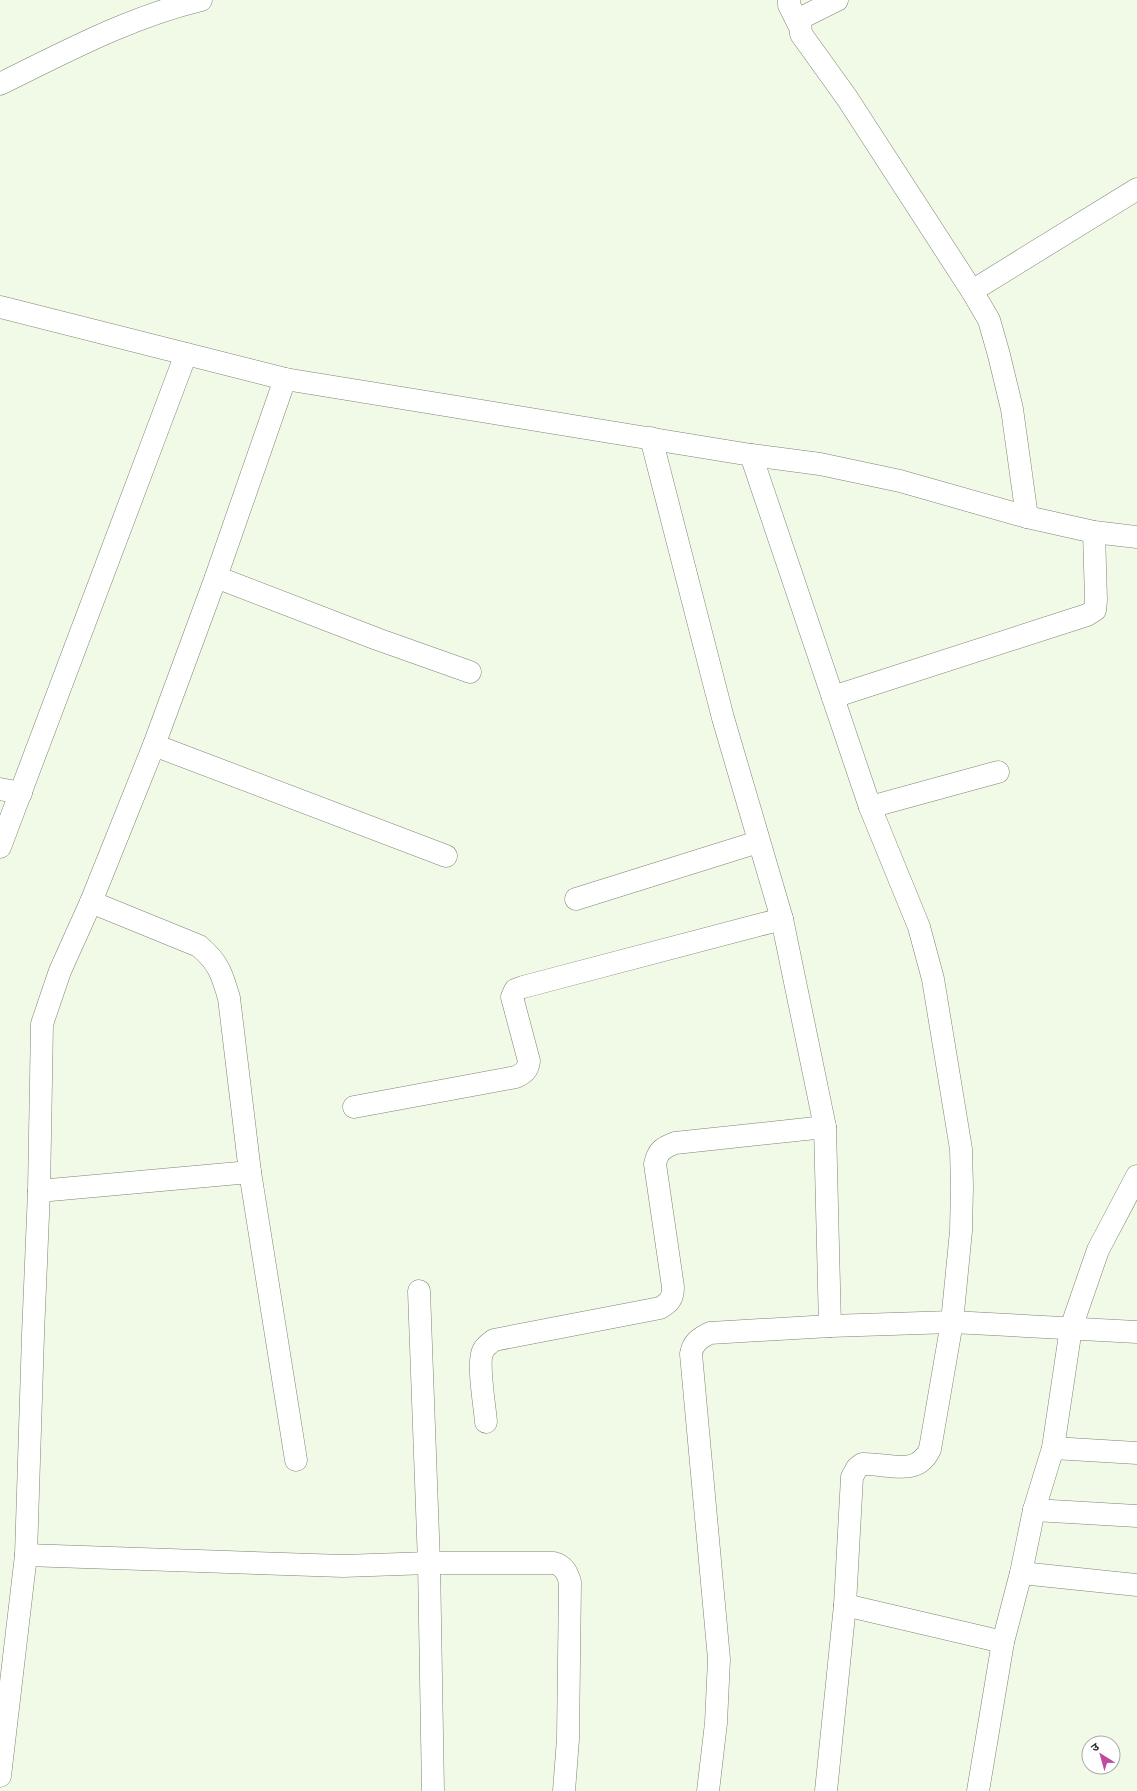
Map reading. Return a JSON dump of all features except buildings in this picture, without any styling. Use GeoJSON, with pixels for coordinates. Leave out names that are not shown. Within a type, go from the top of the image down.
{"type":"FeatureCollection","features":[{"type":"Feature","properties":{"kind":"street"},"geometry":{"type":"LineString","coordinates":[[0,84],[93,39],[152,7],[201,0]]}},
{"type":"Feature","properties":{"kind":"street"},"geometry":{"type":"LineString","coordinates":[[789,0],[789,5],[800,27]]}},
{"type":"Feature","properties":{"kind":"street"},"geometry":{"type":"LineString","coordinates":[[837,0],[800,20],[801,34],[847,98],[972,291],[989,320],[1012,409],[1027,517]]}},
{"type":"Feature","properties":{"kind":"street"},"geometry":{"type":"LineString","coordinates":[[972,291],[1137,189]]}},
{"type":"Feature","properties":{"kind":"street"},"geometry":{"type":"LineString","coordinates":[[0,307],[285,379],[751,455],[820,464],[900,481],[1027,517],[1094,532],[1137,537]]}},
{"type":"Feature","properties":{"kind":"street"},"geometry":{"type":"LineString","coordinates":[[0,847],[186,354]]}},
{"type":"Feature","properties":{"kind":"street"},"geometry":{"type":"LineString","coordinates":[[0,1774],[26,1555],[33,1335],[40,1191],[42,1024],[60,971],[91,902],[154,745],[216,577],[285,379]]}},
{"type":"Feature","properties":{"kind":"street"},"geometry":{"type":"LineString","coordinates":[[651,438],[723,718],[758,842],[782,919],[825,1127],[830,1326]]}},
{"type":"Feature","properties":{"kind":"street"},"geometry":{"type":"LineString","coordinates":[[751,455],[870,807],[919,926],[933,979],[959,1142],[962,1187],[961,1231],[952,1322],[930,1449],[926,1459],[918,1465],[909,1467],[862,1464],[857,1468],[852,1477],[845,1606],[826,1791]]}},
{"type":"Feature","properties":{"kind":"street"},"geometry":{"type":"LineString","coordinates":[[833,697],[1087,615],[1095,610],[1094,532]]}},
{"type":"Feature","properties":{"kind":"street"},"geometry":{"type":"LineString","coordinates":[[216,577],[377,639],[470,672]]}},
{"type":"Feature","properties":{"kind":"street"},"geometry":{"type":"LineString","coordinates":[[154,745],[446,856]]}},
{"type":"Feature","properties":{"kind":"street"},"geometry":{"type":"LineString","coordinates":[[870,807],[998,772]]}},
{"type":"Feature","properties":{"kind":"street"},"geometry":{"type":"LineString","coordinates":[[0,789],[21,794]]}},
{"type":"Feature","properties":{"kind":"street"},"geometry":{"type":"LineString","coordinates":[[576,899],[758,842]]}},
{"type":"Feature","properties":{"kind":"street"},"geometry":{"type":"LineString","coordinates":[[91,902],[199,946],[213,958],[223,976],[229,998],[250,1172],[296,1460]]}},
{"type":"Feature","properties":{"kind":"street"},"geometry":{"type":"LineString","coordinates":[[354,1107],[516,1077],[522,1074],[528,1067],[529,1061],[512,997],[515,990],[782,919]]}},
{"type":"Feature","properties":{"kind":"street"},"geometry":{"type":"LineString","coordinates":[[486,1422],[481,1363],[482,1352],[487,1345],[494,1340],[660,1308],[669,1304],[673,1295],[673,1287],[655,1164],[657,1154],[667,1146],[675,1143],[825,1127]]}},
{"type":"Feature","properties":{"kind":"street"},"geometry":{"type":"LineString","coordinates":[[40,1191],[250,1172]]}},
{"type":"Feature","properties":{"kind":"street"},"geometry":{"type":"LineString","coordinates":[[978,1791],[1004,1642],[1021,1573],[1034,1510],[1053,1448],[1071,1328],[1098,1250],[1137,1176]]}},
{"type":"Feature","properties":{"kind":"street"},"geometry":{"type":"LineString","coordinates":[[419,1291],[429,1563],[433,1791]]}},
{"type":"Feature","properties":{"kind":"street"},"geometry":{"type":"LineString","coordinates":[[708,1791],[716,1723],[719,1659],[691,1354],[692,1347],[699,1339],[710,1333],[830,1326],[952,1322],[1137,1332]]}},
{"type":"Feature","properties":{"kind":"street"},"geometry":{"type":"LineString","coordinates":[[1053,1448],[1137,1453]]}},
{"type":"Feature","properties":{"kind":"street"},"geometry":{"type":"LineString","coordinates":[[1034,1510],[1137,1516]]}},
{"type":"Feature","properties":{"kind":"street"},"geometry":{"type":"LineString","coordinates":[[26,1555],[335,1566],[429,1563],[554,1563],[561,1565],[568,1573],[570,1582],[568,1739],[564,1791]]}},
{"type":"Feature","properties":{"kind":"street"},"geometry":{"type":"LineString","coordinates":[[1021,1573],[1137,1585]]}},
{"type":"Feature","properties":{"kind":"street"},"geometry":{"type":"LineString","coordinates":[[845,1606],[1004,1642]]}}]}
